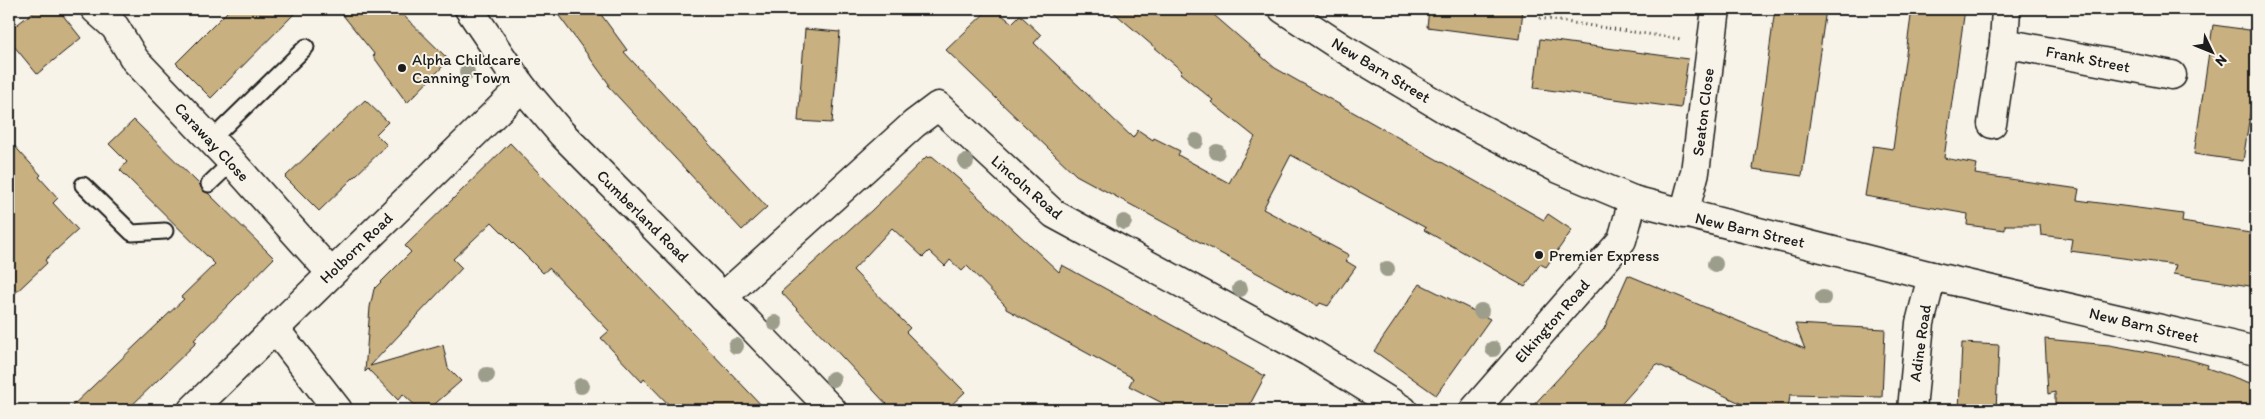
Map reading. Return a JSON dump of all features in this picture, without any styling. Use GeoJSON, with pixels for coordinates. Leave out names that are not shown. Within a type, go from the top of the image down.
{"type":"FeatureCollection","features":[{"type":"Feature","properties":{"kind":"street","name":"Caraway Close"},"geometry":{"type":"LineString","coordinates":[[95,9],[115,28],[134,60],[232,162],[331,273]]}},
{"type":"Feature","properties":{"kind":"street","name":"Cumberland Road"},"geometry":{"type":"LineString","coordinates":[[469,9],[522,87],[562,134],[724,297],[832,410]]}},
{"type":"Feature","properties":{"kind":"street","name":"New Barn Street"},"geometry":{"type":"LineString","coordinates":[[1283,9],[1341,47],[1455,115],[1559,169],[1633,200],[1932,276],[2256,350]]}},
{"type":"Feature","properties":{"kind":"street","name":"Seaton Close"},"geometry":{"type":"LineString","coordinates":[[1684,214],[1695,172],[1716,9]]}},
{"type":"Feature","properties":{"kind":"street"},"geometry":{"type":"LineString","coordinates":[[1992,124],[2004,43],[2006,9]]}},
{"type":"Feature","properties":{"kind":"street","name":"Frank Street"},"geometry":{"type":"LineString","coordinates":[[2004,43],[2172,75]]}},
{"type":"Feature","properties":{"kind":"street","name":"Holborn Road"},"geometry":{"type":"LineString","coordinates":[[192,410],[522,87]]}},
{"type":"Feature","properties":{"kind":"street","name":"Lincoln Road"},"geometry":{"type":"LineString","coordinates":[[724,297],[914,124],[938,106],[1054,214],[1309,352],[1403,410]]}},
{"type":"Feature","properties":{"kind":"street","name":"Elkington Road"},"geometry":{"type":"LineString","coordinates":[[1474,410],[1622,240],[1633,200]]}},
{"type":"Feature","properties":{"kind":"street","name":"Adine Road"},"geometry":{"type":"LineString","coordinates":[[1912,410],[1920,323],[1932,276]]}},
{"type":"Feature","properties":{"kind":"street"},"geometry":{"type":"LineString","coordinates":[[275,329],[338,410]]}},
{"type":"Feature","properties":{"kind":"lane"},"geometry":{"type":"LineString","coordinates":[[211,140],[306,47]]}},
{"type":"Feature","properties":{"kind":"lane"},"geometry":{"type":"LineString","coordinates":[[209,184],[232,162]]}},
{"type":"Feature","properties":{"kind":"lane"},"geometry":{"type":"LineString","coordinates":[[83,185],[132,232],[165,231]]}},
{"type":"Feature","properties":{"kind":"path"},"geometry":{"type":"LineString","coordinates":[[1541,9],[1540,18],[1711,44]]}},
{"type":"Feature","properties":{"kind":"building"},"geometry":{"type":"Polygon","coordinates":[[[37,9],[58,9],[81,38],[37,74],[9,40],[9,31],[37,9]]]}},
{"type":"Feature","properties":{"kind":"building"},"geometry":{"type":"Polygon","coordinates":[[[230,9],[299,9],[211,98],[176,63],[230,9]]]}},
{"type":"Feature","properties":{"kind":"building","name":"Alpha Childcare Canning Town"},"geometry":{"type":"Polygon","coordinates":[[[338,9],[397,9],[449,60],[407,103],[373,56],[375,55],[338,9]]]}},
{"type":"Feature","properties":{"kind":"building"},"geometry":{"type":"Polygon","coordinates":[[[554,9],[597,9],[627,50],[624,52],[767,207],[742,230],[608,86],[609,84],[554,9]]]}},
{"type":"Feature","properties":{"kind":"building"},"geometry":{"type":"Polygon","coordinates":[[[1110,9],[1207,9],[1275,68],[1544,220],[1548,214],[1572,230],[1546,267],[1540,264],[1525,287],[1424,230],[1426,228],[1291,155],[1263,209],[1349,255],[1346,261],[1356,267],[1328,306],[1320,303],[1318,306],[1076,175],[946,50],[987,11],[997,11],[1012,23],[1020,15],[1041,35],[1034,43],[1133,138],[1138,130],[1153,140],[1154,138],[1180,151],[1178,155],[1229,183],[1255,137],[1211,102],[1213,100],[1180,73],[1182,71],[1110,9]]]}},
{"type":"Feature","properties":{"kind":"building"},"geometry":{"type":"Polygon","coordinates":[[[1429,9],[1523,9],[1520,39],[1427,27],[1429,9]]]}},
{"type":"Feature","properties":{"kind":"building"},"geometry":{"type":"Polygon","coordinates":[[[1775,9],[1826,9],[1802,176],[1753,169],[1775,9]]]}},
{"type":"Feature","properties":{"kind":"building"},"geometry":{"type":"Polygon","coordinates":[[[1912,9],[1965,9],[1944,158],[1977,164],[1975,174],[2079,189],[2077,200],[2183,214],[2182,222],[2256,234],[2256,287],[2173,274],[2176,265],[2070,251],[2072,239],[2041,235],[2040,225],[2005,225],[2005,230],[1967,225],[1968,214],[1865,196],[1873,146],[1893,149],[1912,9]]]}},
{"type":"Feature","properties":{"kind":"building"},"geometry":{"type":"Polygon","coordinates":[[[2213,25],[2256,31],[2256,74],[2243,161],[2194,154],[2213,25]]]}},
{"type":"Feature","properties":{"kind":"building"},"geometry":{"type":"Polygon","coordinates":[[[805,29],[840,32],[832,123],[798,121],[805,29]]]}},
{"type":"Feature","properties":{"kind":"building"},"geometry":{"type":"Polygon","coordinates":[[[1540,39],[1688,59],[1681,108],[1534,88],[1540,39]]]}},
{"type":"Feature","properties":{"kind":"building"},"geometry":{"type":"Polygon","coordinates":[[[365,100],[388,122],[376,134],[387,145],[319,211],[285,177],[365,100]]]}},
{"type":"Feature","properties":{"kind":"building"},"geometry":{"type":"Polygon","coordinates":[[[134,120],[200,185],[203,191],[208,193],[274,258],[194,340],[197,342],[127,410],[68,410],[184,299],[181,297],[215,264],[120,170],[127,162],[109,144],[134,120]]]}},
{"type":"Feature","properties":{"kind":"building"},"geometry":{"type":"Polygon","coordinates":[[[9,140],[41,175],[39,177],[58,198],[53,203],[78,230],[45,260],[47,263],[9,299],[9,140]]]}},
{"type":"Feature","properties":{"kind":"building"},"geometry":{"type":"Polygon","coordinates":[[[510,143],[766,410],[674,410],[644,379],[642,382],[601,338],[609,331],[549,268],[543,273],[492,222],[453,259],[462,268],[370,366],[443,345],[448,368],[461,381],[428,410],[420,410],[403,394],[398,400],[368,369],[365,372],[370,307],[374,289],[411,252],[405,246],[510,143]]]}},
{"type":"Feature","properties":{"kind":"building"},"geometry":{"type":"Polygon","coordinates":[[[927,156],[929,158],[932,156],[960,180],[1059,272],[1062,265],[1265,376],[1247,410],[1176,410],[1129,386],[1133,378],[1006,309],[1006,306],[967,266],[962,271],[950,260],[945,266],[929,251],[923,257],[892,228],[853,270],[910,328],[906,332],[965,392],[946,410],[892,410],[781,292],[871,211],[927,156]]]}},
{"type":"Feature","properties":{"kind":"building"},"geometry":{"type":"Polygon","coordinates":[[[1628,275],[1805,349],[1795,324],[1885,329],[1882,397],[1790,395],[1788,410],[1755,410],[1657,364],[1616,410],[1529,410],[1604,329],[1628,275]]]}},
{"type":"Feature","properties":{"kind":"building"},"geometry":{"type":"Polygon","coordinates":[[[1420,284],[1490,319],[1436,395],[1374,351],[1420,284]]]}},
{"type":"Feature","properties":{"kind":"building"},"geometry":{"type":"Polygon","coordinates":[[[2045,339],[2109,345],[2187,359],[2208,365],[2207,368],[2256,385],[2256,410],[2099,410],[2099,408],[2055,405],[2055,392],[2048,394],[2045,339]]]}},
{"type":"Feature","properties":{"kind":"building"},"geometry":{"type":"Polygon","coordinates":[[[1962,343],[1999,345],[1996,410],[1959,410],[1962,343]]]}},
{"type":"Feature","properties":{"kind":"place","name":"Alpha Childcare Canning Town"},"geometry":{"type":"Point","coordinates":[402,68]}},
{"type":"Feature","properties":{"kind":"place","name":"Premier Express"},"geometry":{"type":"Point","coordinates":[1539,255]}}]}
